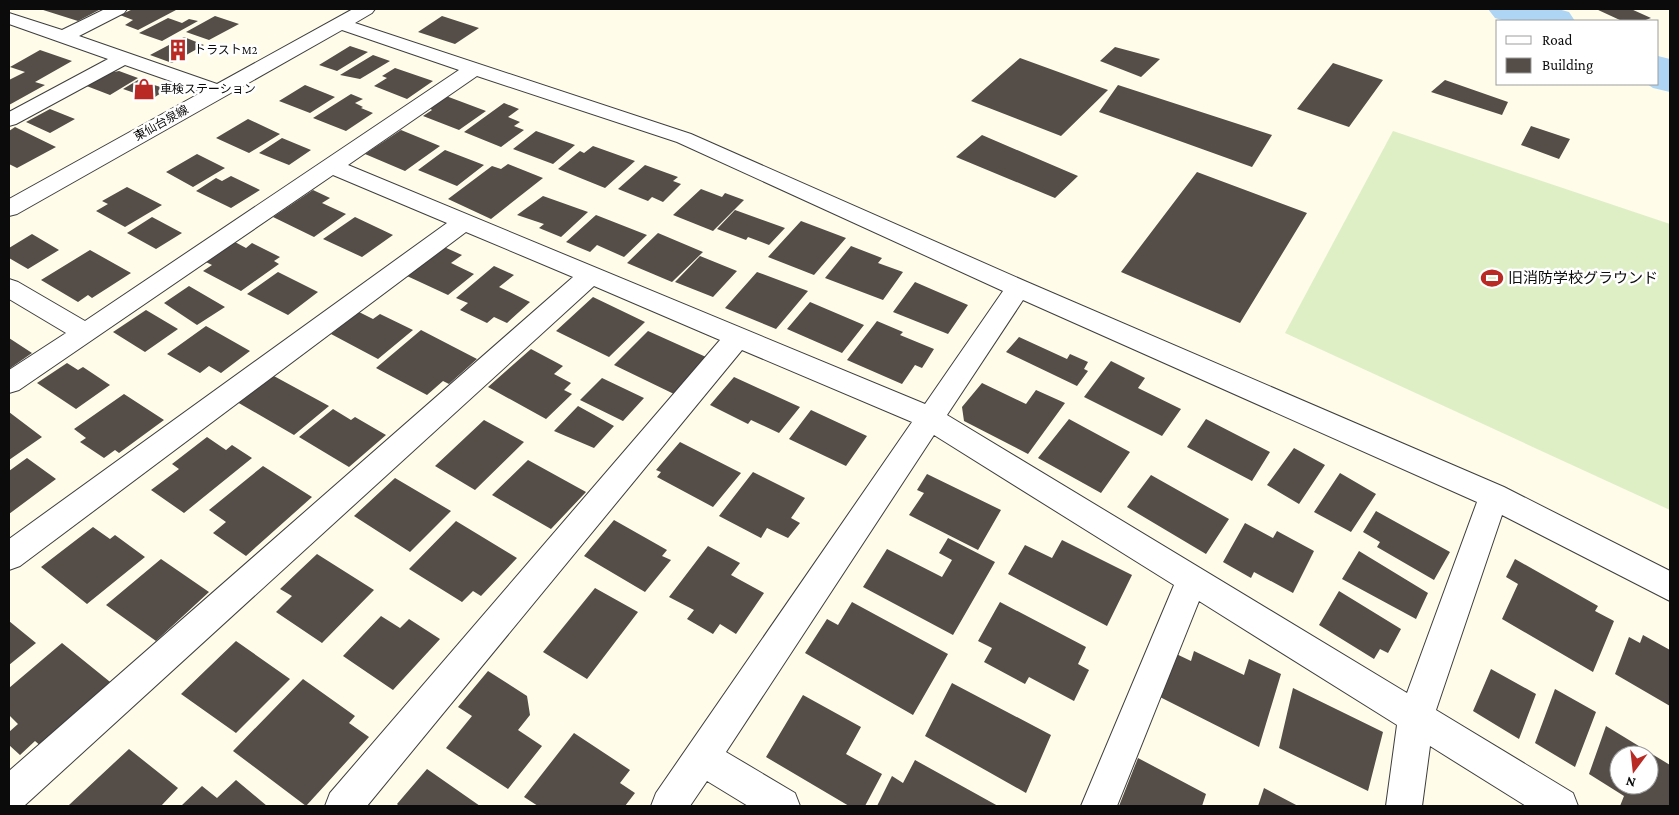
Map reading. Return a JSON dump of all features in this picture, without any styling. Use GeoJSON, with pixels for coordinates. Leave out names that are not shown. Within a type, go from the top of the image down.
{"type":"FeatureCollection","features":[{"type":"Feature","properties":{"kind":"street"},"geometry":{"type":"LineString","coordinates":[[65,36],[118,9]]}},
{"type":"Feature","properties":{"kind":"street","name":"東仙台泉線"},"geometry":{"type":"LineString","coordinates":[[9,209],[218,90],[366,9]]}},
{"type":"Feature","properties":{"kind":"street"},"geometry":{"type":"LineString","coordinates":[[9,18],[218,90]]}},
{"type":"Feature","properties":{"kind":"street"},"geometry":{"type":"LineString","coordinates":[[338,23],[684,138],[1018,288],[1494,496],[1670,587]]}},
{"type":"Feature","properties":{"kind":"street"},"geometry":{"type":"LineString","coordinates":[[9,120],[124,58]]}},
{"type":"Feature","properties":{"kind":"street"},"geometry":{"type":"LineString","coordinates":[[9,383],[86,333],[476,68]]}},
{"type":"Feature","properties":{"kind":"street"},"geometry":{"type":"LineString","coordinates":[[331,166],[930,418],[1191,581],[1560,806]]}},
{"type":"Feature","properties":{"kind":"street"},"geometry":{"type":"LineString","coordinates":[[9,556],[464,222]]}},
{"type":"Feature","properties":{"kind":"street"},"geometry":{"type":"LineString","coordinates":[[9,795],[591,275]]}},
{"type":"Feature","properties":{"kind":"street"},"geometry":{"type":"LineString","coordinates":[[9,288],[86,333]]}},
{"type":"Feature","properties":{"kind":"street"},"geometry":{"type":"LineString","coordinates":[[669,806],[1018,288]]}},
{"type":"Feature","properties":{"kind":"street"},"geometry":{"type":"LineString","coordinates":[[343,806],[738,337]]}},
{"type":"Feature","properties":{"kind":"street"},"geometry":{"type":"LineString","coordinates":[[1404,806],[1416,717],[1494,496]]}},
{"type":"Feature","properties":{"kind":"street"},"geometry":{"type":"LineString","coordinates":[[1099,806],[1191,581]]}},
{"type":"Feature","properties":{"kind":"street"},"geometry":{"type":"LineString","coordinates":[[702,758],[782,806]]}},
{"type":"Feature","properties":{"kind":"green space","name":"旧消防学校グラウンド"},"geometry":{"type":"Polygon","coordinates":[[[1393,131],[1670,224],[1670,510],[1285,333],[1393,131]]]}},
{"type":"Feature","properties":{"kind":"building"},"geometry":{"type":"Polygon","coordinates":[[[40,9],[101,9],[78,21],[40,9]]]}},
{"type":"Feature","properties":{"kind":"building"},"geometry":{"type":"Polygon","coordinates":[[[133,9],[176,10],[138,30],[125,25],[133,20],[120,15],[133,9]]]}},
{"type":"Feature","properties":{"kind":"building"},"geometry":{"type":"Polygon","coordinates":[[[1596,9],[1631,9],[1651,18],[1646,20],[1620,20],[1596,9]]]}},
{"type":"Feature","properties":{"kind":"building"},"geometry":{"type":"Polygon","coordinates":[[[215,16],[239,24],[209,40],[186,32],[215,16]]]}},
{"type":"Feature","properties":{"kind":"building"},"geometry":{"type":"Polygon","coordinates":[[[442,16],[479,28],[455,44],[418,32],[442,16]]]}},
{"type":"Feature","properties":{"kind":"building"},"geometry":{"type":"Polygon","coordinates":[[[168,18],[182,23],[189,19],[198,21],[162,41],[139,33],[168,18]]]}},
{"type":"Feature","properties":{"kind":"building","name":"トラストM2"},"geometry":{"type":"Polygon","coordinates":[[[184,37],[204,45],[172,63],[150,55],[184,37]]]}},
{"type":"Feature","properties":{"kind":"building"},"geometry":{"type":"Polygon","coordinates":[[[350,46],[368,52],[337,71],[319,65],[350,46]]]}},
{"type":"Feature","properties":{"kind":"building"},"geometry":{"type":"Polygon","coordinates":[[[1115,47],[1160,59],[1141,77],[1100,61],[1115,47]]]}},
{"type":"Feature","properties":{"kind":"building"},"geometry":{"type":"Polygon","coordinates":[[[40,50],[72,61],[35,82],[45,85],[9,105],[9,80],[25,72],[10,67],[40,50]]]}},
{"type":"Feature","properties":{"kind":"building"},"geometry":{"type":"Polygon","coordinates":[[[373,55],[390,61],[360,79],[340,75],[373,55]]]}},
{"type":"Feature","properties":{"kind":"building"},"geometry":{"type":"Polygon","coordinates":[[[1020,58],[1108,90],[1061,136],[971,101],[1020,58]]]}},
{"type":"Feature","properties":{"kind":"building"},"geometry":{"type":"Polygon","coordinates":[[[1333,63],[1383,80],[1349,127],[1297,109],[1333,63]]]}},
{"type":"Feature","properties":{"kind":"building"},"geometry":{"type":"Polygon","coordinates":[[[395,68],[433,81],[407,99],[374,86],[387,78],[382,76],[395,68]]]}},
{"type":"Feature","properties":{"kind":"building"},"geometry":{"type":"Polygon","coordinates":[[[119,71],[138,78],[110,95],[84,85],[103,74],[119,71]]]}},
{"type":"Feature","properties":{"kind":"building"},"geometry":{"type":"Polygon","coordinates":[[[138,80],[167,89],[152,99],[123,89],[138,80]]]}},
{"type":"Feature","properties":{"kind":"building"},"geometry":{"type":"Polygon","coordinates":[[[1445,80],[1508,102],[1502,115],[1431,92],[1445,80]]]}},
{"type":"Feature","properties":{"kind":"building"},"geometry":{"type":"Polygon","coordinates":[[[305,85],[335,97],[310,113],[279,101],[305,85]]]}},
{"type":"Feature","properties":{"kind":"building"},"geometry":{"type":"Polygon","coordinates":[[[1118,85],[1272,135],[1252,167],[1099,112],[1118,85]]]}},
{"type":"Feature","properties":{"kind":"building"},"geometry":{"type":"Polygon","coordinates":[[[351,94],[363,99],[355,103],[373,113],[346,131],[313,118],[351,94]]]}},
{"type":"Feature","properties":{"kind":"building"},"geometry":{"type":"Polygon","coordinates":[[[446,96],[486,111],[459,130],[423,116],[432,110],[429,108],[446,96]]]}},
{"type":"Feature","properties":{"kind":"building"},"geometry":{"type":"Polygon","coordinates":[[[504,103],[519,109],[508,117],[520,122],[514,126],[524,130],[501,147],[464,132],[504,103]]]}},
{"type":"Feature","properties":{"kind":"building"},"geometry":{"type":"Polygon","coordinates":[[[50,109],[75,119],[50,133],[26,122],[50,109]]]}},
{"type":"Feature","properties":{"kind":"building"},"geometry":{"type":"Polygon","coordinates":[[[248,119],[280,134],[249,153],[216,138],[248,119]]]}},
{"type":"Feature","properties":{"kind":"building"},"geometry":{"type":"Polygon","coordinates":[[[1531,126],[1570,139],[1559,159],[1521,145],[1531,126]]]}},
{"type":"Feature","properties":{"kind":"building"},"geometry":{"type":"Polygon","coordinates":[[[15,127],[56,147],[17,168],[9,164],[9,131],[15,127]]]}},
{"type":"Feature","properties":{"kind":"building"},"geometry":{"type":"Polygon","coordinates":[[[401,130],[440,146],[405,171],[365,154],[401,130]]]}},
{"type":"Feature","properties":{"kind":"building"},"geometry":{"type":"Polygon","coordinates":[[[536,131],[575,145],[553,164],[513,149],[536,131]]]}},
{"type":"Feature","properties":{"kind":"building"},"geometry":{"type":"Polygon","coordinates":[[[982,135],[1078,176],[1055,198],[956,157],[982,135]]]}},
{"type":"Feature","properties":{"kind":"building"},"geometry":{"type":"Polygon","coordinates":[[[282,138],[311,150],[289,165],[259,153],[282,138]]]}},
{"type":"Feature","properties":{"kind":"building"},"geometry":{"type":"Polygon","coordinates":[[[593,146],[635,161],[605,188],[558,169],[580,151],[584,153],[593,146]]]}},
{"type":"Feature","properties":{"kind":"building"},"geometry":{"type":"Polygon","coordinates":[[[445,150],[484,165],[457,186],[418,170],[445,150]]]}},
{"type":"Feature","properties":{"kind":"building"},"geometry":{"type":"Polygon","coordinates":[[[197,154],[225,168],[193,187],[166,172],[197,154]]]}},
{"type":"Feature","properties":{"kind":"building"},"geometry":{"type":"Polygon","coordinates":[[[508,164],[543,178],[491,219],[448,199],[492,166],[501,169],[508,164]]]}},
{"type":"Feature","properties":{"kind":"building"},"geometry":{"type":"Polygon","coordinates":[[[645,165],[678,177],[673,181],[681,184],[663,202],[652,197],[648,201],[618,189],[645,165]]]}},
{"type":"Feature","properties":{"kind":"building"},"geometry":{"type":"Polygon","coordinates":[[[1197,172],[1307,213],[1240,323],[1121,272],[1197,172]]]}},
{"type":"Feature","properties":{"kind":"building"},"geometry":{"type":"Polygon","coordinates":[[[231,176],[260,190],[231,208],[196,191],[216,178],[222,181],[231,176]]]}},
{"type":"Feature","properties":{"kind":"building"},"geometry":{"type":"Polygon","coordinates":[[[127,187],[162,205],[125,227],[96,211],[108,204],[102,201],[127,187]]]}},
{"type":"Feature","properties":{"kind":"building"},"geometry":{"type":"Polygon","coordinates":[[[701,189],[722,197],[725,193],[744,200],[713,231],[673,215],[701,189]]]}},
{"type":"Feature","properties":{"kind":"building"},"geometry":{"type":"Polygon","coordinates":[[[313,190],[330,198],[322,203],[346,214],[314,237],[273,217],[313,190]]]}},
{"type":"Feature","properties":{"kind":"building"},"geometry":{"type":"Polygon","coordinates":[[[543,196],[588,212],[561,237],[539,228],[544,224],[517,215],[543,196]]]}},
{"type":"Feature","properties":{"kind":"building"},"geometry":{"type":"Polygon","coordinates":[[[735,210],[785,228],[769,245],[748,237],[746,240],[717,229],[735,210]]]}},
{"type":"Feature","properties":{"kind":"building"},"geometry":{"type":"Polygon","coordinates":[[[596,215],[647,235],[624,257],[597,245],[590,252],[566,242],[596,215]]]}},
{"type":"Feature","properties":{"kind":"building"},"geometry":{"type":"Polygon","coordinates":[[[152,217],[182,233],[156,249],[127,233],[152,217]]]}},
{"type":"Feature","properties":{"kind":"building"},"geometry":{"type":"Polygon","coordinates":[[[355,217],[393,235],[362,257],[323,239],[355,217]]]}},
{"type":"Feature","properties":{"kind":"building"},"geometry":{"type":"Polygon","coordinates":[[[801,221],[846,238],[814,275],[768,257],[801,221]]]}},
{"type":"Feature","properties":{"kind":"building"},"geometry":{"type":"Polygon","coordinates":[[[658,233],[703,252],[672,282],[627,263],[658,233]]]}},
{"type":"Feature","properties":{"kind":"building"},"geometry":{"type":"Polygon","coordinates":[[[32,234],[59,250],[28,269],[9,258],[9,248],[32,234]]]}},
{"type":"Feature","properties":{"kind":"building"},"geometry":{"type":"Polygon","coordinates":[[[235,242],[246,248],[252,243],[280,257],[274,261],[279,264],[241,291],[203,271],[212,265],[206,262],[235,242]]]}},
{"type":"Feature","properties":{"kind":"building"},"geometry":{"type":"Polygon","coordinates":[[[851,246],[882,258],[878,263],[903,272],[883,300],[825,278],[851,246]]]}},
{"type":"Feature","properties":{"kind":"building"},"geometry":{"type":"Polygon","coordinates":[[[444,247],[462,255],[451,263],[474,274],[448,295],[407,276],[444,247]]]}},
{"type":"Feature","properties":{"kind":"building"},"geometry":{"type":"Polygon","coordinates":[[[90,250],[131,273],[92,298],[88,295],[78,302],[41,280],[90,250]]]}},
{"type":"Feature","properties":{"kind":"building"},"geometry":{"type":"Polygon","coordinates":[[[700,256],[737,271],[713,297],[675,282],[700,256]]]}},
{"type":"Feature","properties":{"kind":"building"},"geometry":{"type":"Polygon","coordinates":[[[494,266],[514,275],[499,287],[530,302],[507,323],[494,317],[487,323],[460,310],[468,303],[456,298],[494,266]]]}},
{"type":"Feature","properties":{"kind":"building"},"geometry":{"type":"Polygon","coordinates":[[[278,272],[318,292],[288,315],[247,294],[278,272]]]}},
{"type":"Feature","properties":{"kind":"building"},"geometry":{"type":"Polygon","coordinates":[[[757,272],[808,291],[776,329],[725,308],[757,272]]]}},
{"type":"Feature","properties":{"kind":"building"},"geometry":{"type":"Polygon","coordinates":[[[915,282],[968,305],[948,334],[893,312],[915,282]]]}},
{"type":"Feature","properties":{"kind":"building"},"geometry":{"type":"Polygon","coordinates":[[[189,286],[225,307],[197,325],[164,303],[189,286]]]}},
{"type":"Feature","properties":{"kind":"building"},"geometry":{"type":"Polygon","coordinates":[[[593,297],[645,322],[609,357],[556,331],[593,297]]]}},
{"type":"Feature","properties":{"kind":"building"},"geometry":{"type":"Polygon","coordinates":[[[810,302],[864,325],[842,353],[787,329],[810,302]]]}},
{"type":"Feature","properties":{"kind":"building"},"geometry":{"type":"Polygon","coordinates":[[[146,310],[178,329],[145,352],[113,332],[146,310]]]}},
{"type":"Feature","properties":{"kind":"building"},"geometry":{"type":"Polygon","coordinates":[[[359,312],[373,319],[380,314],[413,330],[378,359],[331,334],[359,312]]]}},
{"type":"Feature","properties":{"kind":"building"},"geometry":{"type":"Polygon","coordinates":[[[877,321],[903,332],[900,335],[934,349],[922,368],[915,365],[902,384],[847,360],[877,321]]]}},
{"type":"Feature","properties":{"kind":"building"},"geometry":{"type":"Polygon","coordinates":[[[206,326],[250,351],[221,373],[209,366],[200,373],[167,354],[206,326]]]}},
{"type":"Feature","properties":{"kind":"building"},"geometry":{"type":"Polygon","coordinates":[[[421,330],[477,359],[449,384],[443,381],[427,395],[376,368],[421,330]]]}},
{"type":"Feature","properties":{"kind":"building"},"geometry":{"type":"Polygon","coordinates":[[[648,331],[706,357],[674,394],[614,365],[648,331]]]}},
{"type":"Feature","properties":{"kind":"building"},"geometry":{"type":"Polygon","coordinates":[[[1019,337],[1067,359],[1070,354],[1088,362],[1084,369],[1088,371],[1077,386],[1006,352],[1019,337]]]}},
{"type":"Feature","properties":{"kind":"building"},"geometry":{"type":"Polygon","coordinates":[[[9,338],[32,353],[9,369],[9,338]]]}},
{"type":"Feature","properties":{"kind":"building"},"geometry":{"type":"Polygon","coordinates":[[[531,349],[563,366],[554,374],[571,383],[564,390],[572,394],[546,419],[488,387],[531,349]]]}},
{"type":"Feature","properties":{"kind":"building"},"geometry":{"type":"Polygon","coordinates":[[[1111,361],[1145,378],[1138,388],[1181,409],[1162,436],[1084,397],[1111,361]]]}},
{"type":"Feature","properties":{"kind":"building"},"geometry":{"type":"Polygon","coordinates":[[[67,363],[78,370],[83,367],[110,385],[76,409],[37,383],[67,363]]]}},
{"type":"Feature","properties":{"kind":"building"},"geometry":{"type":"Polygon","coordinates":[[[272,375],[329,406],[294,435],[237,402],[272,375]]]}},
{"type":"Feature","properties":{"kind":"building"},"geometry":{"type":"Polygon","coordinates":[[[734,377],[800,407],[779,433],[751,420],[748,424],[710,405],[734,377]]]}},
{"type":"Feature","properties":{"kind":"building"},"geometry":{"type":"Polygon","coordinates":[[[602,378],[644,398],[623,421],[580,400],[602,378]]]}},
{"type":"Feature","properties":{"kind":"building"},"geometry":{"type":"Polygon","coordinates":[[[982,383],[1026,404],[1036,390],[1065,403],[1028,454],[964,421],[962,407],[982,383]]]}},
{"type":"Feature","properties":{"kind":"building"},"geometry":{"type":"Polygon","coordinates":[[[124,394],[164,420],[119,453],[115,450],[104,458],[80,442],[86,438],[74,429],[124,394]]]}},
{"type":"Feature","properties":{"kind":"building"},"geometry":{"type":"Polygon","coordinates":[[[578,406],[614,426],[594,448],[554,431],[578,406]]]}},
{"type":"Feature","properties":{"kind":"building"},"geometry":{"type":"Polygon","coordinates":[[[333,409],[351,420],[355,417],[386,435],[349,467],[299,437],[333,409]]]}},
{"type":"Feature","properties":{"kind":"building"},"geometry":{"type":"Polygon","coordinates":[[[811,410],[867,436],[846,466],[789,439],[811,410]]]}},
{"type":"Feature","properties":{"kind":"building"},"geometry":{"type":"Polygon","coordinates":[[[9,412],[42,437],[9,460],[9,412]]]}},
{"type":"Feature","properties":{"kind":"building"},"geometry":{"type":"Polygon","coordinates":[[[1069,419],[1130,452],[1101,493],[1038,458],[1069,419]]]}},
{"type":"Feature","properties":{"kind":"building"},"geometry":{"type":"Polygon","coordinates":[[[1206,419],[1270,452],[1252,481],[1187,447],[1206,419]]]}},
{"type":"Feature","properties":{"kind":"building"},"geometry":{"type":"Polygon","coordinates":[[[484,420],[524,442],[475,490],[435,466],[484,420]]]}},
{"type":"Feature","properties":{"kind":"building"},"geometry":{"type":"Polygon","coordinates":[[[207,437],[226,450],[232,445],[252,458],[184,513],[151,490],[179,469],[172,464],[207,437]]]}},
{"type":"Feature","properties":{"kind":"building"},"geometry":{"type":"Polygon","coordinates":[[[680,442],[741,473],[713,507],[657,477],[661,472],[656,470],[680,442]]]}},
{"type":"Feature","properties":{"kind":"building"},"geometry":{"type":"Polygon","coordinates":[[[1294,448],[1325,465],[1299,504],[1267,485],[1294,448]]]}},
{"type":"Feature","properties":{"kind":"building"},"geometry":{"type":"Polygon","coordinates":[[[27,458],[56,479],[9,514],[9,471],[27,458]]]}},
{"type":"Feature","properties":{"kind":"building"},"geometry":{"type":"Polygon","coordinates":[[[528,460],[586,492],[551,529],[492,495],[528,460]]]}},
{"type":"Feature","properties":{"kind":"building"},"geometry":{"type":"Polygon","coordinates":[[[263,466],[312,497],[246,556],[213,533],[226,522],[209,510],[263,466]]]}},
{"type":"Feature","properties":{"kind":"building"},"geometry":{"type":"Polygon","coordinates":[[[753,472],[805,498],[791,518],[800,523],[788,538],[767,528],[761,538],[719,516],[753,472]]]}},
{"type":"Feature","properties":{"kind":"building"},"geometry":{"type":"Polygon","coordinates":[[[1340,473],[1376,494],[1351,532],[1314,512],[1340,473]]]}},
{"type":"Feature","properties":{"kind":"building"},"geometry":{"type":"Polygon","coordinates":[[[927,474],[1001,510],[978,550],[909,515],[924,493],[917,490],[927,474]]]}},
{"type":"Feature","properties":{"kind":"building"},"geometry":{"type":"Polygon","coordinates":[[[1151,475],[1229,519],[1206,554],[1127,507],[1151,475]]]}},
{"type":"Feature","properties":{"kind":"building"},"geometry":{"type":"Polygon","coordinates":[[[395,478],[451,511],[410,552],[354,516],[395,478]]]}},
{"type":"Feature","properties":{"kind":"building"},"geometry":{"type":"Polygon","coordinates":[[[1376,511],[1450,552],[1434,580],[1377,547],[1380,542],[1363,532],[1376,511]]]}},
{"type":"Feature","properties":{"kind":"building"},"geometry":{"type":"Polygon","coordinates":[[[614,520],[667,550],[662,556],[671,560],[645,592],[584,556],[614,520]]]}},
{"type":"Feature","properties":{"kind":"building"},"geometry":{"type":"Polygon","coordinates":[[[456,521],[517,558],[481,596],[473,591],[462,602],[409,569],[456,521]]]}},
{"type":"Feature","properties":{"kind":"building"},"geometry":{"type":"Polygon","coordinates":[[[1245,523],[1273,538],[1277,531],[1314,551],[1293,593],[1254,572],[1251,578],[1223,562],[1245,523]]]}},
{"type":"Feature","properties":{"kind":"building"},"geometry":{"type":"Polygon","coordinates":[[[93,527],[110,539],[115,535],[145,557],[87,604],[41,567],[93,527]]]}},
{"type":"Feature","properties":{"kind":"building"},"geometry":{"type":"Polygon","coordinates":[[[948,538],[995,562],[953,635],[863,587],[887,549],[942,577],[952,560],[939,553],[948,538]]]}},
{"type":"Feature","properties":{"kind":"building"},"geometry":{"type":"Polygon","coordinates":[[[1062,540],[1132,575],[1107,626],[1008,574],[1025,545],[1052,558],[1062,540]]]}},
{"type":"Feature","properties":{"kind":"building"},"geometry":{"type":"Polygon","coordinates":[[[708,546],[740,563],[731,575],[764,593],[736,634],[720,624],[713,634],[687,619],[694,610],[669,597],[708,546]]]}},
{"type":"Feature","properties":{"kind":"building"},"geometry":{"type":"Polygon","coordinates":[[[1359,551],[1428,593],[1416,619],[1342,579],[1359,551]]]}},
{"type":"Feature","properties":{"kind":"building"},"geometry":{"type":"Polygon","coordinates":[[[317,554],[374,590],[322,643],[276,612],[292,596],[280,589],[317,554]]]}},
{"type":"Feature","properties":{"kind":"building"},"geometry":{"type":"Polygon","coordinates":[[[161,559],[209,592],[156,641],[106,605],[161,559]]]}},
{"type":"Feature","properties":{"kind":"building"},"geometry":{"type":"Polygon","coordinates":[[[1515,559],[1598,606],[1595,611],[1614,621],[1593,672],[1502,619],[1518,584],[1506,577],[1515,559]]]}},
{"type":"Feature","properties":{"kind":"building"},"geometry":{"type":"Polygon","coordinates":[[[595,588],[638,612],[587,679],[543,652],[595,588]]]}},
{"type":"Feature","properties":{"kind":"building"},"geometry":{"type":"Polygon","coordinates":[[[1339,591],[1401,629],[1388,653],[1380,649],[1374,659],[1319,625],[1339,591]]]}},
{"type":"Feature","properties":{"kind":"building"},"geometry":{"type":"Polygon","coordinates":[[[852,602],[948,654],[913,715],[805,653],[827,619],[838,625],[852,602]]]}},
{"type":"Feature","properties":{"kind":"building"},"geometry":{"type":"Polygon","coordinates":[[[1000,602],[1086,647],[1078,664],[1089,670],[1074,701],[1029,677],[1025,684],[984,662],[992,648],[978,641],[1000,602]]]}},
{"type":"Feature","properties":{"kind":"building"},"geometry":{"type":"Polygon","coordinates":[[[381,616],[400,628],[409,619],[440,639],[393,690],[343,656],[381,616]]]}},
{"type":"Feature","properties":{"kind":"building"},"geometry":{"type":"Polygon","coordinates":[[[9,621],[36,643],[9,665],[9,621]]]}},
{"type":"Feature","properties":{"kind":"building"},"geometry":{"type":"Polygon","coordinates":[[[1643,635],[1670,650],[1670,706],[1615,674],[1629,637],[1640,643],[1643,635]]]}},
{"type":"Feature","properties":{"kind":"building"},"geometry":{"type":"Polygon","coordinates":[[[236,641],[290,679],[236,733],[181,694],[236,641]]]}},
{"type":"Feature","properties":{"kind":"building"},"geometry":{"type":"Polygon","coordinates":[[[62,643],[120,690],[49,753],[35,741],[20,755],[9,745],[9,732],[18,724],[9,715],[9,688],[62,643]]]}},
{"type":"Feature","properties":{"kind":"building"},"geometry":{"type":"Polygon","coordinates":[[[1170,651],[1191,661],[1194,651],[1244,675],[1249,659],[1281,674],[1259,747],[1154,694],[1170,651]]]}},
{"type":"Feature","properties":{"kind":"building"},"geometry":{"type":"Polygon","coordinates":[[[1491,669],[1536,694],[1519,739],[1473,711],[1491,669]]]}},
{"type":"Feature","properties":{"kind":"building"},"geometry":{"type":"Polygon","coordinates":[[[488,671],[527,696],[530,715],[518,730],[542,746],[508,789],[446,748],[472,716],[458,707],[488,671]]]}},
{"type":"Feature","properties":{"kind":"building"},"geometry":{"type":"Polygon","coordinates":[[[303,679],[355,716],[349,723],[369,737],[306,806],[233,751],[303,679]]]}},
{"type":"Feature","properties":{"kind":"building"},"geometry":{"type":"Polygon","coordinates":[[[952,683],[1051,735],[1026,793],[925,736],[952,683]]]}},
{"type":"Feature","properties":{"kind":"building"},"geometry":{"type":"Polygon","coordinates":[[[1293,688],[1383,732],[1368,791],[1279,748],[1293,688]]]}},
{"type":"Feature","properties":{"kind":"building"},"geometry":{"type":"Polygon","coordinates":[[[1555,689],[1596,712],[1575,767],[1535,743],[1555,689]]]}},
{"type":"Feature","properties":{"kind":"building"},"geometry":{"type":"Polygon","coordinates":[[[803,695],[861,727],[846,754],[882,774],[865,806],[849,806],[766,757],[803,695]]]}},
{"type":"Feature","properties":{"kind":"building"},"geometry":{"type":"Polygon","coordinates":[[[1606,726],[1637,745],[1609,745],[1609,787],[1589,774],[1606,726]]]}},
{"type":"Feature","properties":{"kind":"building"},"geometry":{"type":"Polygon","coordinates":[[[574,733],[630,770],[620,783],[635,793],[625,806],[538,806],[524,797],[574,733]]]}},
{"type":"Feature","properties":{"kind":"building"},"geometry":{"type":"Polygon","coordinates":[[[129,749],[178,788],[161,806],[69,805],[129,749]]]}},
{"type":"Feature","properties":{"kind":"building"},"geometry":{"type":"Polygon","coordinates":[[[1138,758],[1206,794],[1202,806],[1119,806],[1138,758]]]}},
{"type":"Feature","properties":{"kind":"building"},"geometry":{"type":"Polygon","coordinates":[[[1659,758],[1670,765],[1670,806],[1620,806],[1624,796],[1622,795],[1659,795],[1659,758]]]}},
{"type":"Feature","properties":{"kind":"building"},"geometry":{"type":"Polygon","coordinates":[[[915,760],[998,806],[877,806],[892,776],[903,783],[915,760]]]}},
{"type":"Feature","properties":{"kind":"building"},"geometry":{"type":"Polygon","coordinates":[[[427,769],[480,806],[399,806],[397,804],[427,769]]]}},
{"type":"Feature","properties":{"kind":"building"},"geometry":{"type":"Polygon","coordinates":[[[236,780],[267,806],[181,806],[202,786],[217,798],[236,780]]]}},
{"type":"Feature","properties":{"kind":"building"},"geometry":{"type":"Polygon","coordinates":[[[1264,788],[1298,806],[1258,806],[1264,788]]]}},
{"type":"Feature","properties":{"kind":"waterway"},"geometry":{"type":"LineString","coordinates":[[1510,9],[1549,20]]}},
{"type":"Feature","properties":{"kind":"waterway"},"geometry":{"type":"LineString","coordinates":[[1659,71],[1670,78]]}},
{"type":"Feature","properties":{"kind":"place","name":"トラストM2"},"geometry":{"type":"Point","coordinates":[178,50]}},
{"type":"Feature","properties":{"kind":"place","name":"車検ステーション"},"geometry":{"type":"Point","coordinates":[144,89]}},
{"type":"Feature","properties":{"kind":"place","name":"旧消防学校グラウンド"},"geometry":{"type":"Point","coordinates":[1492,278]}}]}
